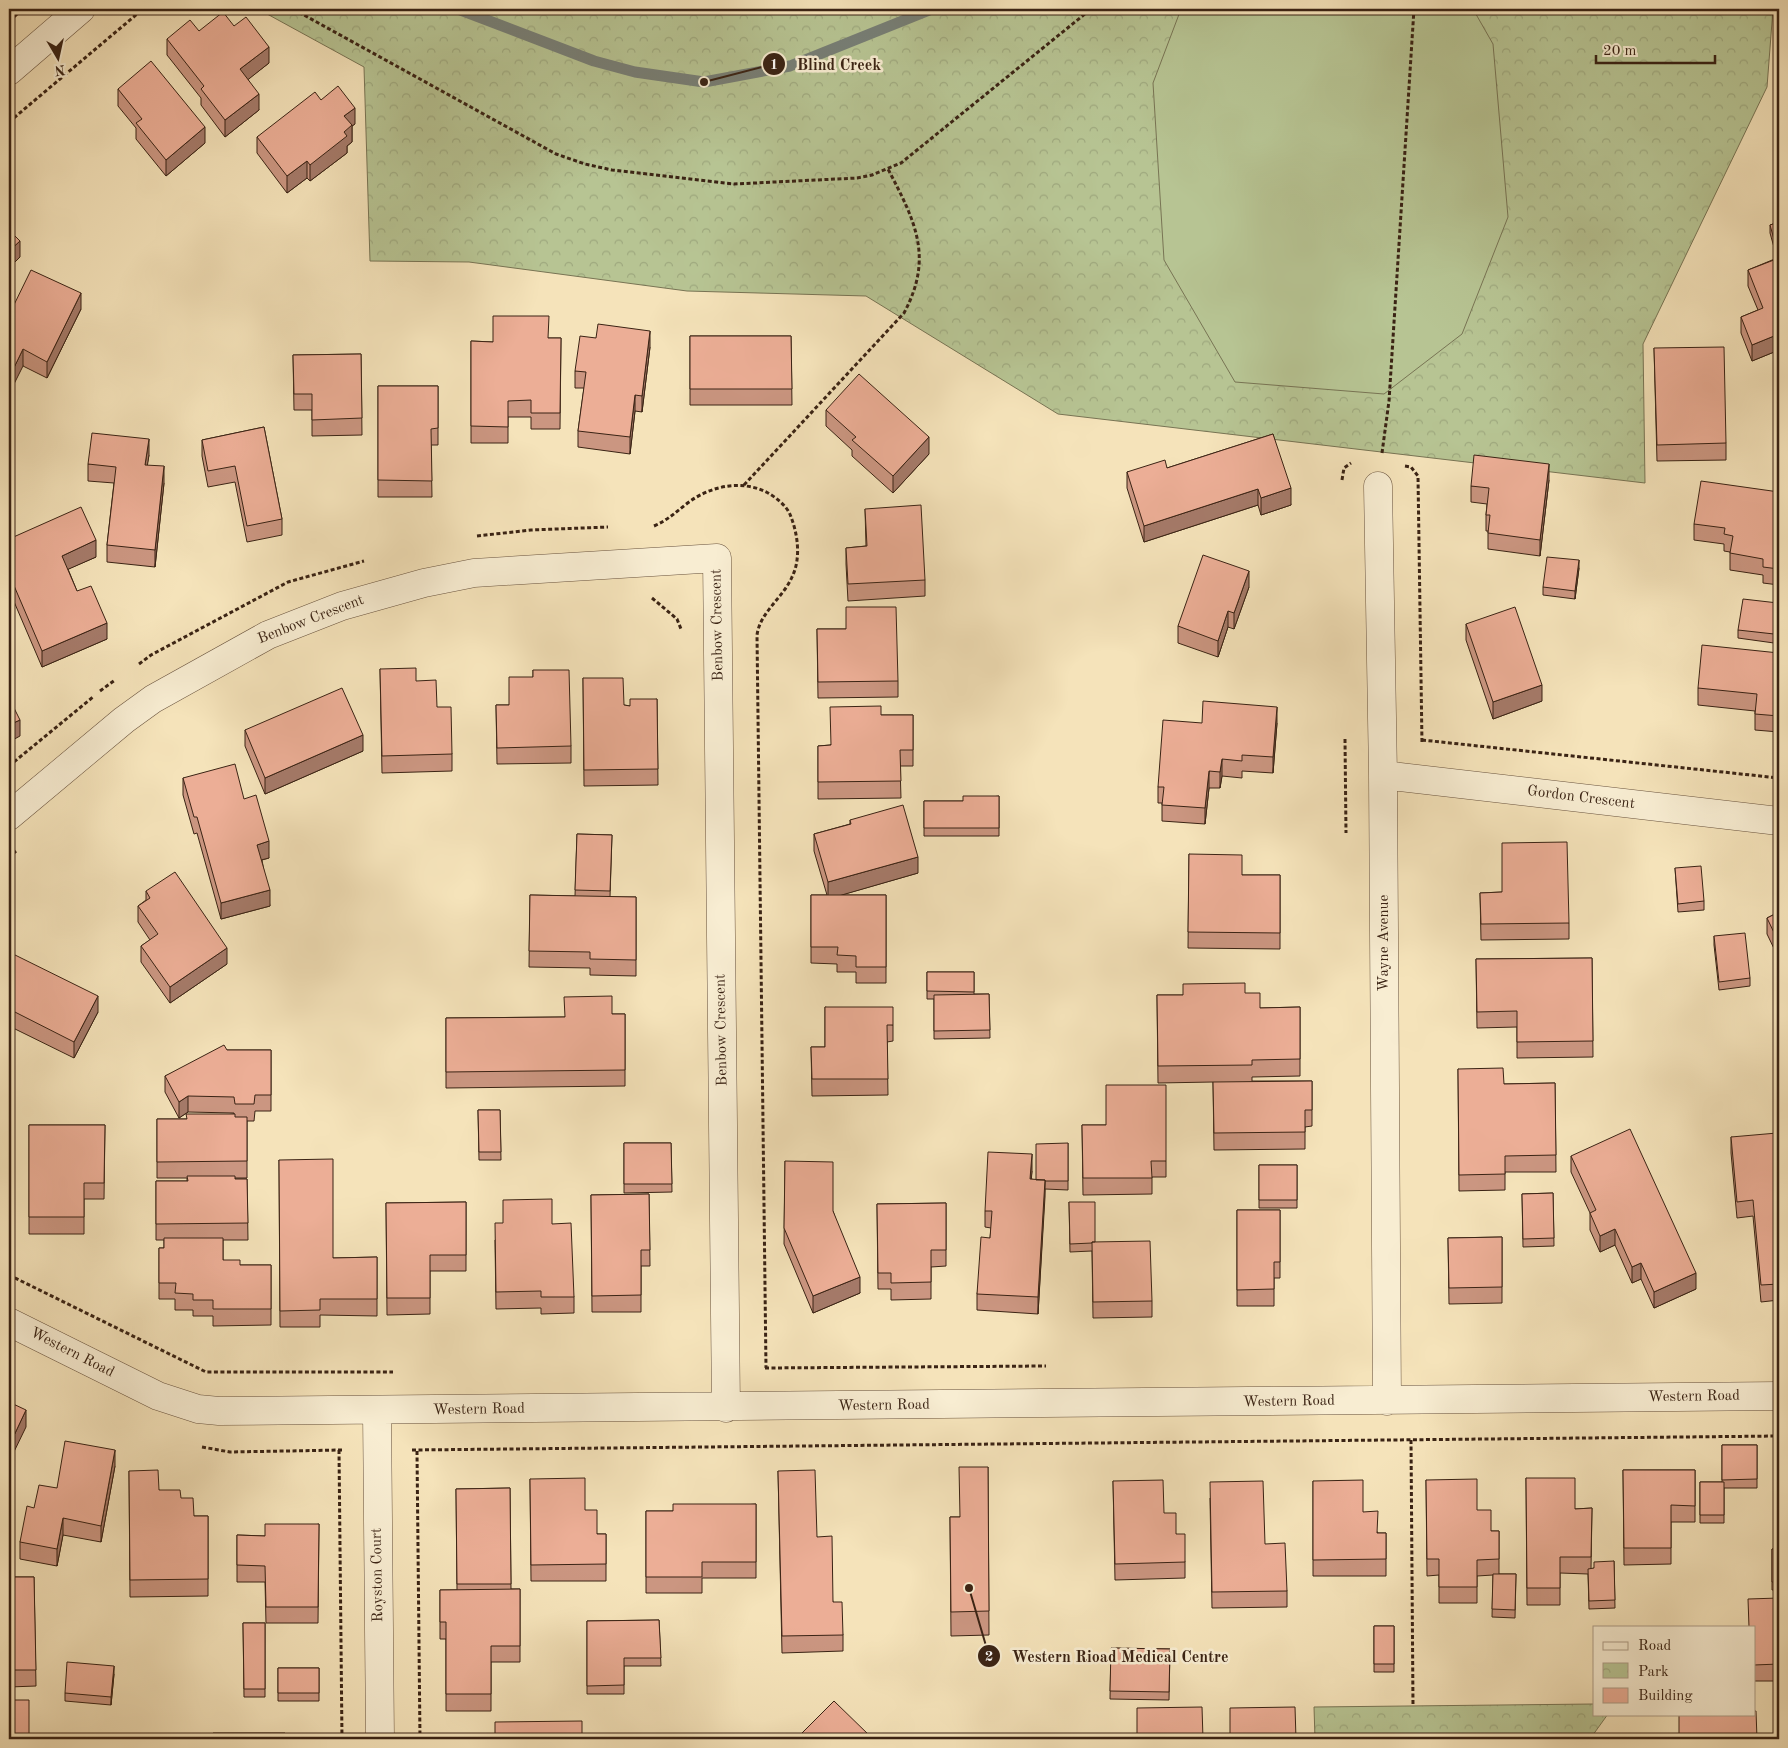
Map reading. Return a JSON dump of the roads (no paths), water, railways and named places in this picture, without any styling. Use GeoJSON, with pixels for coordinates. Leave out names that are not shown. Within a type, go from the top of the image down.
{"type":"FeatureCollection","features":[{"type":"Feature","properties":{"kind":"street"},"geometry":{"type":"LineString","coordinates":[[9,71],[81,9]]}},
{"type":"Feature","properties":{"kind":"street","name":"Wayne Avenue"},"geometry":{"type":"LineString","coordinates":[[1378,486],[1383,775],[1387,1401]]}},
{"type":"Feature","properties":{"kind":"street","name":"Benbow Crescent"},"geometry":{"type":"LineString","coordinates":[[9,816],[124,720],[153,699],[268,635],[342,606],[415,585],[474,573],[717,558],[726,1408]]}},
{"type":"Feature","properties":{"kind":"street","name":"Gordon Crescent"},"geometry":{"type":"LineString","coordinates":[[1383,775],[1779,821]]}},
{"type":"Feature","properties":{"kind":"street","name":"Western Road"},"geometry":{"type":"LineString","coordinates":[[9,1322],[158,1396],[198,1409],[377,1411],[1779,1396]]}},
{"type":"Feature","properties":{"kind":"street","name":"Royston Court"},"geometry":{"type":"LineString","coordinates":[[377,1411],[380,1739]]}},
{"type":"Feature","properties":{"kind":"waterway"},"geometry":{"type":"LineString","coordinates":[[458,9],[594,61],[635,72],[704,82],[790,66],[932,9]]}},
{"type":"Feature","properties":{"kind":"place","name":"Blind Creek"},"geometry":{"type":"Point","coordinates":[704,82]}},
{"type":"Feature","properties":{"kind":"place","name":"Western Rioad Medical Centre"},"geometry":{"type":"Point","coordinates":[969,1588]}}]}
